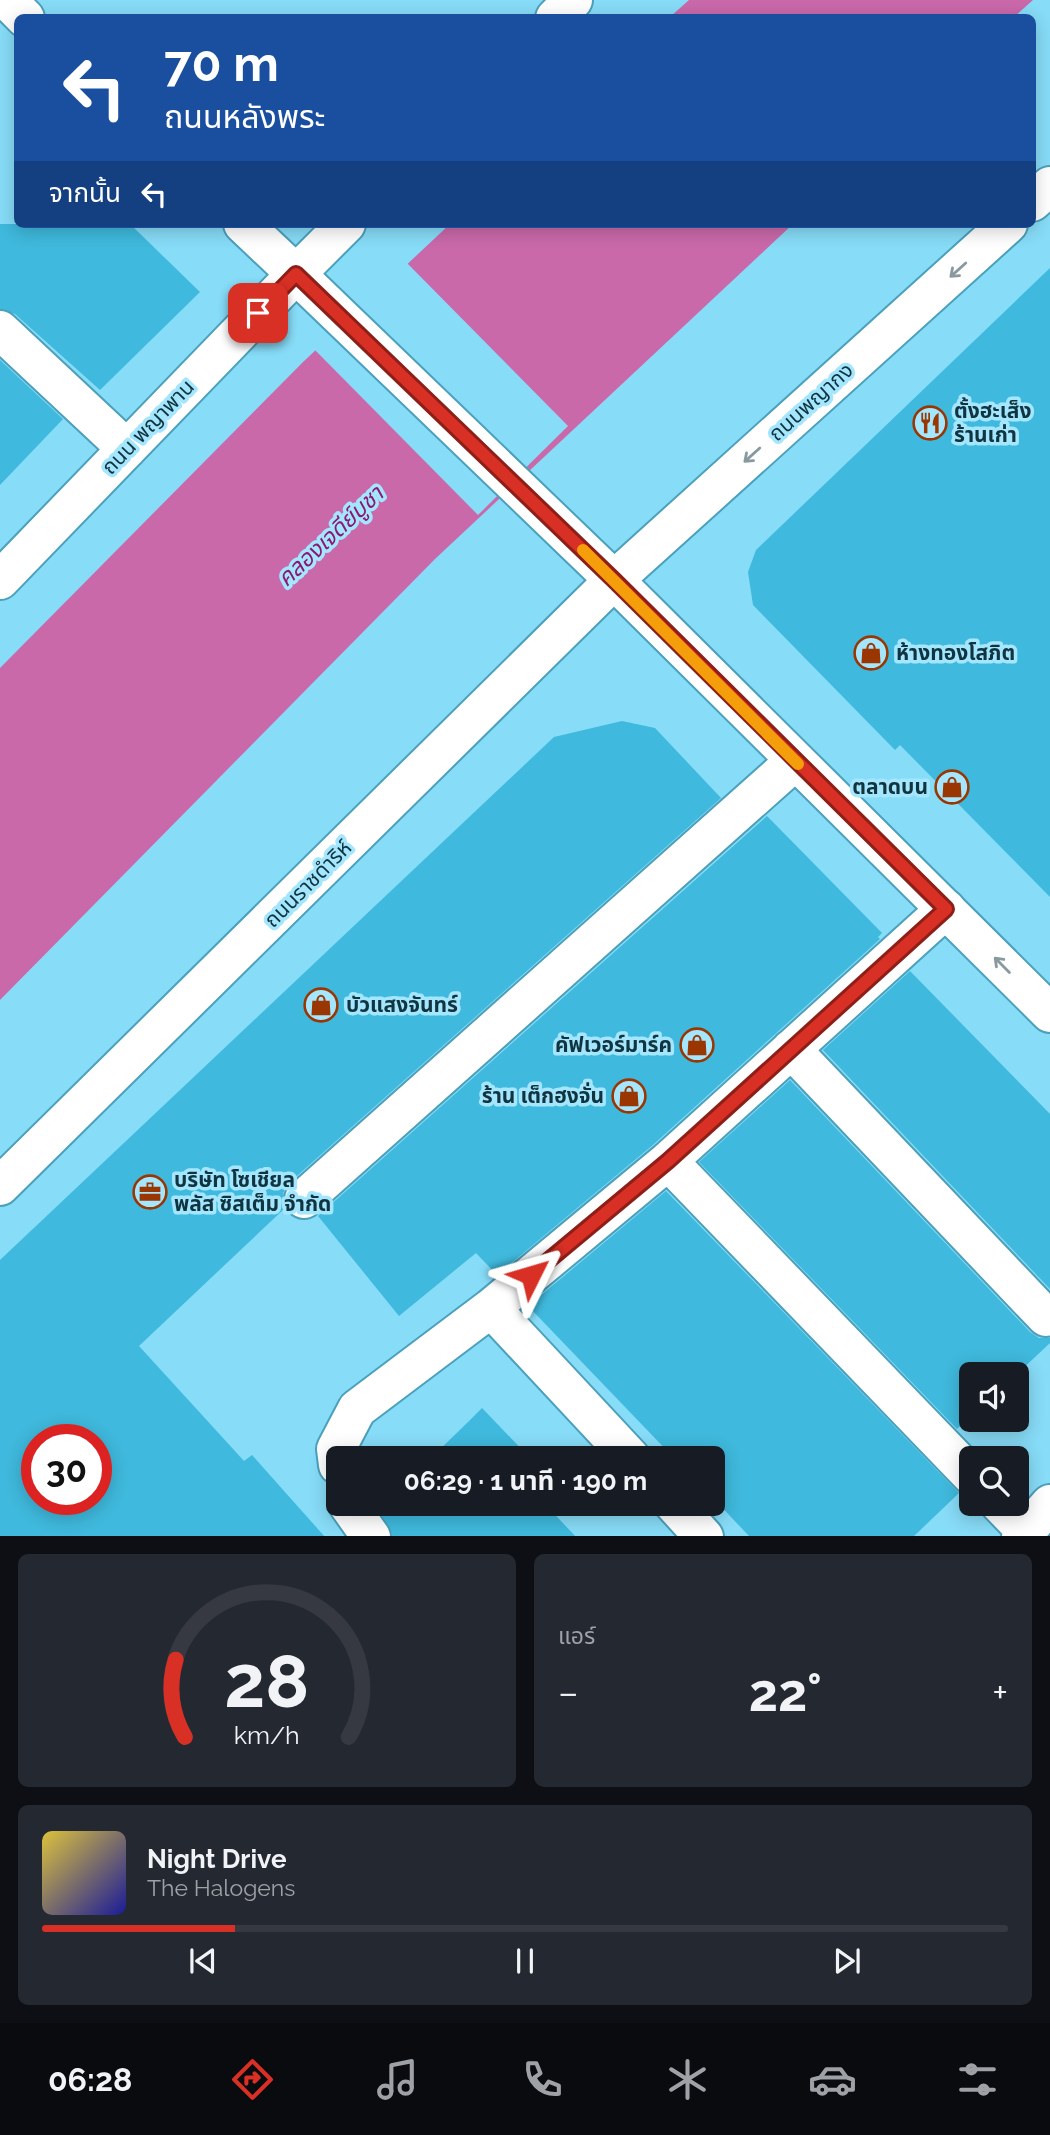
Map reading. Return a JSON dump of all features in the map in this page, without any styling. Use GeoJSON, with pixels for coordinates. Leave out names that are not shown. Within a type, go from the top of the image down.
{"type":"FeatureCollection","features":[{"type":"Feature","properties":{"kind":"street"},"geometry":{"type":"LineString","coordinates":[[7,0],[21,14]]}},
{"type":"Feature","properties":{"kind":"street"},"geometry":{"type":"LineString","coordinates":[[559,14],[573,0]]}},
{"type":"Feature","properties":{"kind":"street"},"geometry":{"type":"LineString","coordinates":[[1036,198],[1050,186]]}},
{"type":"Feature","properties":{"kind":"street"},"geometry":{"type":"LineString","coordinates":[[247,228],[614,580],[1050,1013]]}},
{"type":"Feature","properties":{"kind":"street","name":"ถนน พญาพาน"},"geometry":{"type":"LineString","coordinates":[[0,580],[342,228]]}},
{"type":"Feature","properties":{"kind":"street","name":"ถนนพญากง"},"geometry":{"type":"LineString","coordinates":[[614,580],[1004,228]]}},
{"type":"Feature","properties":{"kind":"street"},"geometry":{"type":"LineString","coordinates":[[0,330],[127,449]]}},
{"type":"Feature","properties":{"kind":"street","name":"ถนนราชดำริห์"},"geometry":{"type":"LineString","coordinates":[[0,1186],[614,580]]}},
{"type":"Feature","properties":{"kind":"street"},"geometry":{"type":"LineString","coordinates":[[304,1199],[795,761]]}},
{"type":"Feature","properties":{"kind":"street"},"geometry":{"type":"LineString","coordinates":[[338,1446],[357,1409],[491,1308],[668,1161],[946,909]]}},
{"type":"Feature","properties":{"kind":"street"},"geometry":{"type":"LineString","coordinates":[[791,1049],[1046,1317]]}},
{"type":"Feature","properties":{"kind":"street"},"geometry":{"type":"LineString","coordinates":[[668,1161],[959,1463]]}},
{"type":"Feature","properties":{"kind":"street"},"geometry":{"type":"LineString","coordinates":[[491,1308],[620,1446]]}},
{"type":"Feature","properties":{"kind":"street"},"geometry":{"type":"LineString","coordinates":[[357,1516],[371,1536]]}},
{"type":"Feature","properties":{"kind":"street"},"geometry":{"type":"LineString","coordinates":[[685,1516],[704,1536]]}},
{"type":"Feature","properties":{"kind":"water"},"geometry":{"type":"Polygon","coordinates":[[[689,0],[1033,0],[1017,14],[673,14],[689,0]]]}},
{"type":"Feature","properties":{"kind":"water","name":"คลองเจดีย์บูชา"},"geometry":{"type":"Polygon","coordinates":[[[446,228],[789,228],[435,559],[0,1000],[0,668],[303,362],[446,228]]]}},
{"type":"Feature","properties":{"kind":"pier"},"geometry":{"type":"Polygon","coordinates":[[[405,261],[568,426],[478,515],[313,348],[405,261]]]}},
{"type":"Feature","properties":{"kind":"building"},"geometry":{"type":"Polygon","coordinates":[[[0,224],[14,224],[14,228],[134,228],[200,292],[100,390],[15,314],[0,309],[0,224]]]}},
{"type":"Feature","properties":{"kind":"building","name":"ตลาดบน"},"geometry":{"type":"Polygon","coordinates":[[[1050,268],[1050,897],[900,745],[895,750],[753,605],[748,572],[756,550],[1050,268]]]}},
{"type":"Feature","properties":{"kind":"building"},"geometry":{"type":"Polygon","coordinates":[[[0,360],[63,419],[0,485],[0,360]]]}},
{"type":"Feature","properties":{"kind":"building"},"geometry":{"type":"Polygon","coordinates":[[[622,721],[655,728],[721,798],[289,1183],[283,1193],[285,1208],[139,1346],[244,1461],[252,1455],[324,1536],[0,1536],[0,1260],[554,737],[622,721]]]}},
{"type":"Feature","properties":{"kind":"building"},"geometry":{"type":"Polygon","coordinates":[[[767,816],[882,933],[878,937],[880,939],[654,1144],[497,1275],[476,1253],[399,1316],[318,1216],[767,816]]]}},
{"type":"Feature","properties":{"kind":"building"},"geometry":{"type":"Polygon","coordinates":[[[910,971],[1050,1114],[1050,1289],[823,1050],[910,971]]]}},
{"type":"Feature","properties":{"kind":"building"},"geometry":{"type":"Polygon","coordinates":[[[790,1080],[1030,1332],[1039,1338],[1050,1338],[1050,1343],[1029,1363],[959,1362],[957,1429],[699,1162],[790,1080]]]}},
{"type":"Feature","properties":{"kind":"building"},"geometry":{"type":"Polygon","coordinates":[[[666,1191],[959,1493],[914,1536],[749,1536],[725,1511],[725,1446],[662,1446],[528,1306],[666,1191]]]}},
{"type":"Feature","properties":{"kind":"building"},"geometry":{"type":"Polygon","coordinates":[[[482,1408],[518,1446],[443,1446],[482,1408]]]}},
{"type":"Feature","properties":{"kind":"building"},"geometry":{"type":"Polygon","coordinates":[[[381,1516],[556,1516],[575,1536],[392,1536],[381,1516]]]}},
{"type":"Feature","properties":{"kind":"slow traffic"},"geometry":{"type":"LineString","coordinates":[[583,550],[798,764]]}},
{"type":"Feature","properties":{"kind":"place","name":"ตั้งฮะเส็ง ร้านเก่า"},"geometry":{"type":"Point","coordinates":[930,423]}},
{"type":"Feature","properties":{"kind":"place","name":"ห้างทองโสภิต"},"geometry":{"type":"Point","coordinates":[871,653]}},
{"type":"Feature","properties":{"kind":"place","name":"ตลาดบน"},"geometry":{"type":"Point","coordinates":[952,787]}},
{"type":"Feature","properties":{"kind":"place","name":"บัวแสงจันทร์"},"geometry":{"type":"Point","coordinates":[321,1005]}},
{"type":"Feature","properties":{"kind":"place","name":"คัฟเวอร์มาร์ค"},"geometry":{"type":"Point","coordinates":[697,1045]}},
{"type":"Feature","properties":{"kind":"place","name":"ร้าน เต็กฮงจั่น"},"geometry":{"type":"Point","coordinates":[629,1096]}},
{"type":"Feature","properties":{"kind":"place","name":"บริษัท โซเชียล พลัส ซิสเต็ม จำกัด"},"geometry":{"type":"Point","coordinates":[150,1192]}},
{"type":"Feature","properties":{"kind":"route"},"geometry":{"type":"LineString","coordinates":[[258,313],[296,274],[614,580],[946,909],[668,1161],[531,1275]]}}]}
